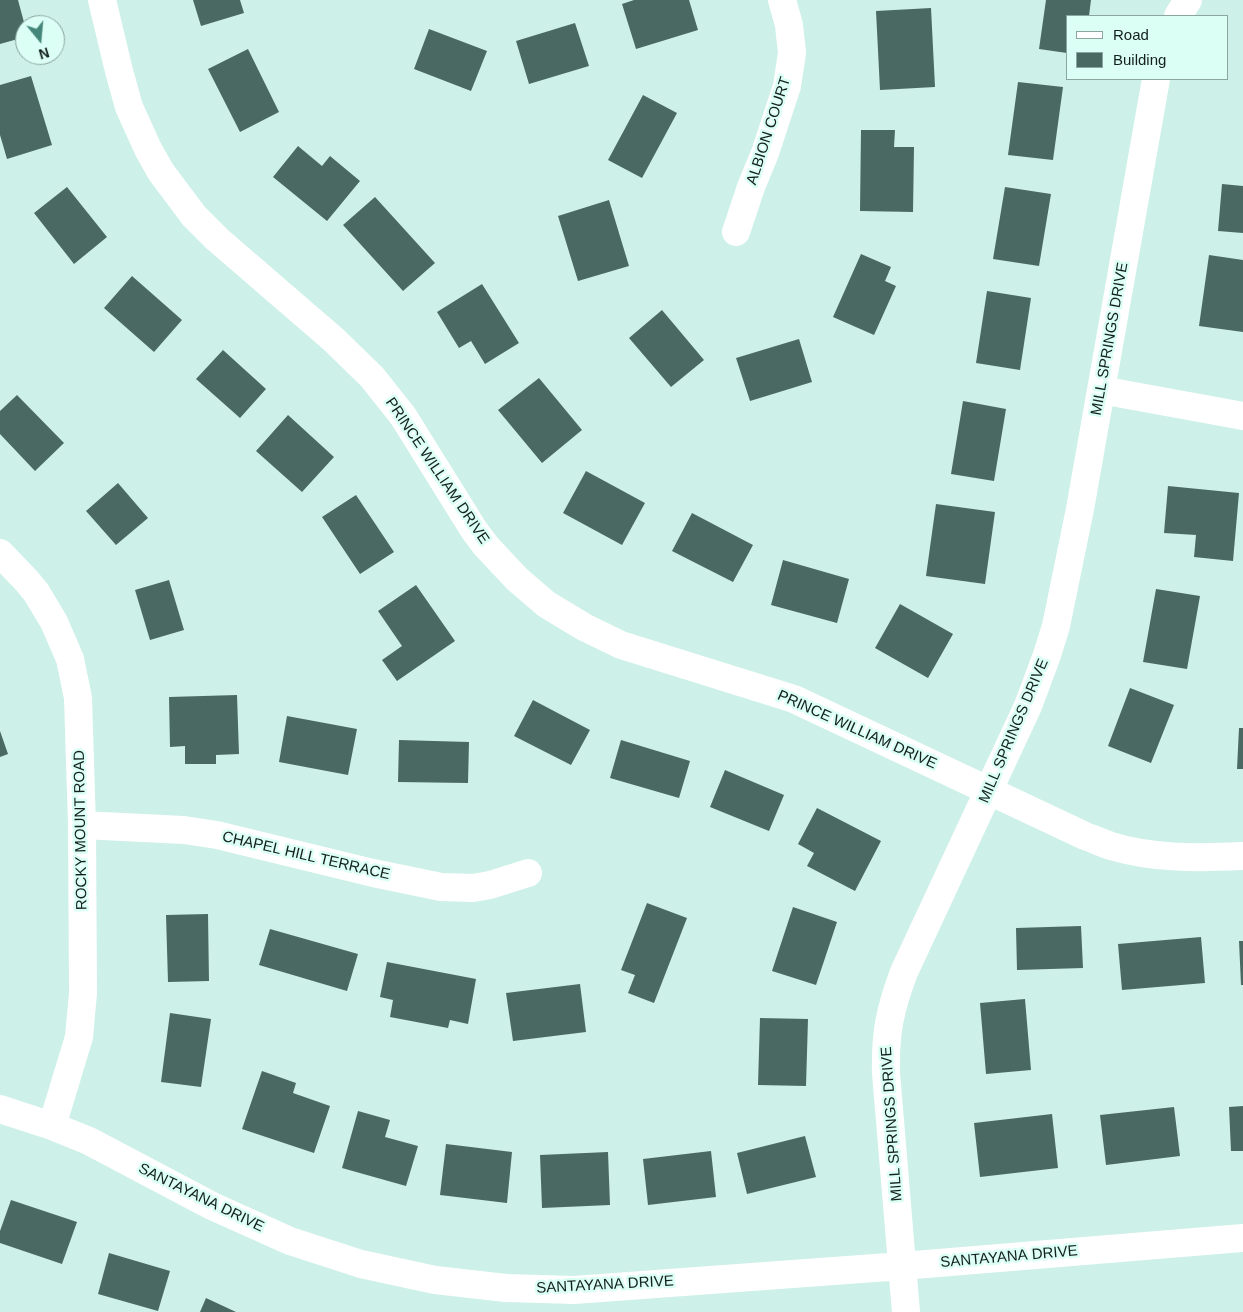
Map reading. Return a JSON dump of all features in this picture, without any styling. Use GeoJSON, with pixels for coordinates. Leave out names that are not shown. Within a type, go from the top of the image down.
{"type":"FeatureCollection","features":[{"type":"Feature","properties":{"kind":"street","name":"PRINCE WILLIAM DRIVE"},"geometry":{"type":"LineString","coordinates":[[102,0],[129,107],[148,149],[161,172],[194,216],[217,239],[334,340],[372,376],[403,416],[474,530],[486,546],[516,579],[546,604],[584,628],[621,645],[794,699],[1085,836],[1112,846],[1163,855],[1243,856]]}},
{"type":"Feature","properties":{"kind":"street","name":"ALBION COURT"},"geometry":{"type":"LineString","coordinates":[[736,232],[787,86],[792,53],[789,25],[782,0]]}},
{"type":"Feature","properties":{"kind":"street"},"geometry":{"type":"LineString","coordinates":[[1179,15],[1188,0]]}},
{"type":"Feature","properties":{"kind":"street","name":"MILL SPRINGS DRIVE"},"geometry":{"type":"LineString","coordinates":[[906,1312],[886,1073],[888,1023],[895,995],[904,972],[1028,706],[1056,626],[1080,509],[1156,80]]}},
{"type":"Feature","properties":{"kind":"street"},"geometry":{"type":"LineString","coordinates":[[1101,390],[1243,416]]}},
{"type":"Feature","properties":{"kind":"street","name":"ROCKY MOUNT ROAD"},"geometry":{"type":"LineString","coordinates":[[0,553],[36,592],[54,622],[70,658],[78,698],[82,825],[83,993],[79,1036],[52,1126]]}},
{"type":"Feature","properties":{"kind":"street","name":"CHAPEL HILL TERRACE"},"geometry":{"type":"LineString","coordinates":[[82,825],[184,830],[217,835],[373,873],[441,887],[473,888],[490,885],[528,873]]}},
{"type":"Feature","properties":{"kind":"street","name":"SANTAYANA DRIVE"},"geometry":{"type":"LineString","coordinates":[[0,1109],[52,1126],[89,1141],[212,1206],[290,1242],[361,1264],[435,1280],[506,1288],[574,1290],[1243,1238]]}},
{"type":"Feature","properties":{"kind":"building"},"geometry":{"type":"Polygon","coordinates":[[[0,0],[18,0],[22,15],[15,15],[15,40],[0,44],[0,0]]]}},
{"type":"Feature","properties":{"kind":"building"},"geometry":{"type":"Polygon","coordinates":[[[193,0],[240,0],[244,13],[201,26],[193,0]]]}},
{"type":"Feature","properties":{"kind":"building"},"geometry":{"type":"Polygon","coordinates":[[[634,0],[689,0],[698,30],[636,49],[622,4],[634,0]]]}},
{"type":"Feature","properties":{"kind":"building"},"geometry":{"type":"Polygon","coordinates":[[[1046,0],[1091,0],[1089,15],[1066,15],[1066,53],[1039,49],[1046,0]]]}},
{"type":"Feature","properties":{"kind":"building"},"geometry":{"type":"Polygon","coordinates":[[[931,8],[935,87],[880,90],[876,11],[931,8]]]}},
{"type":"Feature","properties":{"kind":"building"},"geometry":{"type":"Polygon","coordinates":[[[575,23],[589,66],[529,84],[516,41],[575,23]]]}},
{"type":"Feature","properties":{"kind":"building"},"geometry":{"type":"Polygon","coordinates":[[[429,29],[487,51],[471,91],[414,69],[429,29]]]}},
{"type":"Feature","properties":{"kind":"building"},"geometry":{"type":"Polygon","coordinates":[[[248,49],[279,112],[240,132],[208,69],[248,49]]]}},
{"type":"Feature","properties":{"kind":"building"},"geometry":{"type":"Polygon","coordinates":[[[31,76],[52,145],[7,159],[0,135],[0,85],[31,76]]]}},
{"type":"Feature","properties":{"kind":"building"},"geometry":{"type":"Polygon","coordinates":[[[1018,82],[1063,87],[1053,160],[1008,155],[1018,82]]]}},
{"type":"Feature","properties":{"kind":"building"},"geometry":{"type":"Polygon","coordinates":[[[643,95],[677,113],[642,178],[608,160],[643,95]]]}},
{"type":"Feature","properties":{"kind":"building"},"geometry":{"type":"Polygon","coordinates":[[[861,130],[895,130],[894,147],[914,147],[913,212],[860,211],[861,130]]]}},
{"type":"Feature","properties":{"kind":"building"},"geometry":{"type":"Polygon","coordinates":[[[298,146],[322,166],[330,156],[360,181],[327,221],[273,177],[298,146]]]}},
{"type":"Feature","properties":{"kind":"building"},"geometry":{"type":"Polygon","coordinates":[[[1222,184],[1243,186],[1243,233],[1218,231],[1222,184]]]}},
{"type":"Feature","properties":{"kind":"building"},"geometry":{"type":"Polygon","coordinates":[[[67,187],[107,237],[74,264],[34,213],[67,187]]]}},
{"type":"Feature","properties":{"kind":"building"},"geometry":{"type":"Polygon","coordinates":[[[1005,187],[1051,194],[1039,266],[993,259],[1005,187]]]}},
{"type":"Feature","properties":{"kind":"building"},"geometry":{"type":"Polygon","coordinates":[[[375,197],[435,263],[403,291],[343,225],[375,197]]]}},
{"type":"Feature","properties":{"kind":"building"},"geometry":{"type":"Polygon","coordinates":[[[609,200],[629,266],[578,281],[558,216],[609,200]]]}},
{"type":"Feature","properties":{"kind":"building"},"geometry":{"type":"Polygon","coordinates":[[[861,254],[891,267],[885,281],[896,286],[874,335],[833,317],[861,254]]]}},
{"type":"Feature","properties":{"kind":"building"},"geometry":{"type":"Polygon","coordinates":[[[1209,255],[1243,260],[1243,332],[1199,326],[1209,255]]]}},
{"type":"Feature","properties":{"kind":"building"},"geometry":{"type":"Polygon","coordinates":[[[132,276],[182,320],[154,352],[104,308],[132,276]]]}},
{"type":"Feature","properties":{"kind":"building"},"geometry":{"type":"Polygon","coordinates":[[[482,284],[519,343],[485,364],[471,341],[459,348],[437,312],[482,284]]]}},
{"type":"Feature","properties":{"kind":"building"},"geometry":{"type":"Polygon","coordinates":[[[987,291],[1031,298],[1020,370],[976,363],[987,291]]]}},
{"type":"Feature","properties":{"kind":"building"},"geometry":{"type":"Polygon","coordinates":[[[662,310],[704,360],[671,387],[629,338],[662,310]]]}},
{"type":"Feature","properties":{"kind":"building"},"geometry":{"type":"Polygon","coordinates":[[[799,339],[812,382],[750,401],[736,358],[799,339]]]}},
{"type":"Feature","properties":{"kind":"building"},"geometry":{"type":"Polygon","coordinates":[[[223,350],[266,389],[240,418],[196,379],[223,350]]]}},
{"type":"Feature","properties":{"kind":"building"},"geometry":{"type":"Polygon","coordinates":[[[539,378],[582,430],[542,463],[498,410],[539,378]]]}},
{"type":"Feature","properties":{"kind":"building"},"geometry":{"type":"Polygon","coordinates":[[[17,395],[64,443],[35,471],[0,434],[0,411],[17,395]]]}},
{"type":"Feature","properties":{"kind":"building"},"geometry":{"type":"Polygon","coordinates":[[[963,401],[1006,409],[994,481],[951,474],[963,401]]]}},
{"type":"Feature","properties":{"kind":"building"},"geometry":{"type":"Polygon","coordinates":[[[288,415],[334,457],[302,492],[256,451],[288,415]]]}},
{"type":"Feature","properties":{"kind":"building"},"geometry":{"type":"Polygon","coordinates":[[[586,471],[645,503],[622,545],[563,513],[586,471]]]}},
{"type":"Feature","properties":{"kind":"building"},"geometry":{"type":"Polygon","coordinates":[[[118,483],[148,518],[116,545],[86,511],[118,483]]]}},
{"type":"Feature","properties":{"kind":"building"},"geometry":{"type":"Polygon","coordinates":[[[1168,486],[1239,493],[1233,561],[1194,557],[1196,535],[1164,533],[1168,486]]]}},
{"type":"Feature","properties":{"kind":"building"},"geometry":{"type":"Polygon","coordinates":[[[356,495],[394,552],[360,574],[322,517],[356,495]]]}},
{"type":"Feature","properties":{"kind":"building"},"geometry":{"type":"Polygon","coordinates":[[[936,504],[995,512],[985,584],[926,576],[936,504]]]}},
{"type":"Feature","properties":{"kind":"building"},"geometry":{"type":"Polygon","coordinates":[[[692,513],[753,545],[733,582],[672,551],[692,513]]]}},
{"type":"Feature","properties":{"kind":"building"},"geometry":{"type":"Polygon","coordinates":[[[783,560],[849,579],[837,623],[771,605],[783,560]]]}},
{"type":"Feature","properties":{"kind":"building"},"geometry":{"type":"Polygon","coordinates":[[[169,580],[184,630],[150,640],[135,590],[169,580]]]}},
{"type":"Feature","properties":{"kind":"building"},"geometry":{"type":"Polygon","coordinates":[[[416,585],[455,641],[397,681],[382,660],[402,646],[378,611],[416,585]]]}},
{"type":"Feature","properties":{"kind":"building"},"geometry":{"type":"Polygon","coordinates":[[[1156,589],[1200,596],[1187,669],[1143,662],[1156,589]]]}},
{"type":"Feature","properties":{"kind":"building"},"geometry":{"type":"Polygon","coordinates":[[[900,604],[953,634],[928,678],[875,648],[900,604]]]}},
{"type":"Feature","properties":{"kind":"building"},"geometry":{"type":"Polygon","coordinates":[[[1130,688],[1174,705],[1151,763],[1108,746],[1130,688]]]}},
{"type":"Feature","properties":{"kind":"building"},"geometry":{"type":"Polygon","coordinates":[[[237,695],[239,754],[216,755],[216,764],[185,764],[185,746],[170,747],[169,697],[237,695]]]}},
{"type":"Feature","properties":{"kind":"building"},"geometry":{"type":"Polygon","coordinates":[[[533,700],[590,730],[571,765],[514,736],[533,700]]]}},
{"type":"Feature","properties":{"kind":"building"},"geometry":{"type":"Polygon","coordinates":[[[287,716],[357,729],[348,775],[279,762],[287,716]]]}},
{"type":"Feature","properties":{"kind":"building"},"geometry":{"type":"Polygon","coordinates":[[[1239,728],[1243,728],[1243,769],[1237,769],[1239,728]]]}},
{"type":"Feature","properties":{"kind":"building"},"geometry":{"type":"Polygon","coordinates":[[[0,731],[8,754],[0,757],[0,731]]]}},
{"type":"Feature","properties":{"kind":"building"},"geometry":{"type":"Polygon","coordinates":[[[399,740],[469,742],[468,783],[398,782],[399,740]]]}},
{"type":"Feature","properties":{"kind":"building"},"geometry":{"type":"Polygon","coordinates":[[[621,740],[690,761],[679,798],[610,778],[621,740]]]}},
{"type":"Feature","properties":{"kind":"building"},"geometry":{"type":"Polygon","coordinates":[[[725,770],[784,795],[769,831],[710,807],[725,770]]]}},
{"type":"Feature","properties":{"kind":"building"},"geometry":{"type":"Polygon","coordinates":[[[817,808],[881,841],[855,891],[807,866],[814,853],[798,844],[817,808]]]}},
{"type":"Feature","properties":{"kind":"building"},"geometry":{"type":"Polygon","coordinates":[[[647,903],[687,918],[654,1003],[628,993],[635,975],[621,970],[647,903]]]}},
{"type":"Feature","properties":{"kind":"building"},"geometry":{"type":"Polygon","coordinates":[[[793,907],[837,922],[816,985],[772,971],[793,907]]]}},
{"type":"Feature","properties":{"kind":"building"},"geometry":{"type":"Polygon","coordinates":[[[208,914],[209,981],[168,982],[166,915],[208,914]]]}},
{"type":"Feature","properties":{"kind":"building"},"geometry":{"type":"Polygon","coordinates":[[[1081,926],[1083,968],[1017,970],[1016,928],[1081,926]]]}},
{"type":"Feature","properties":{"kind":"building"},"geometry":{"type":"Polygon","coordinates":[[[270,929],[358,954],[347,991],[259,965],[270,929]]]}},
{"type":"Feature","properties":{"kind":"building"},"geometry":{"type":"Polygon","coordinates":[[[1201,937],[1205,983],[1122,990],[1118,944],[1201,937]]]}},
{"type":"Feature","properties":{"kind":"building"},"geometry":{"type":"Polygon","coordinates":[[[1239,941],[1243,941],[1243,985],[1241,985],[1239,941]]]}},
{"type":"Feature","properties":{"kind":"building"},"geometry":{"type":"Polygon","coordinates":[[[387,962],[476,979],[468,1024],[450,1020],[448,1028],[390,1017],[393,1000],[380,997],[387,962]]]}},
{"type":"Feature","properties":{"kind":"building"},"geometry":{"type":"Polygon","coordinates":[[[580,984],[586,1032],[513,1041],[506,993],[580,984]]]}},
{"type":"Feature","properties":{"kind":"building"},"geometry":{"type":"Polygon","coordinates":[[[1025,999],[1031,1070],[986,1074],[980,1003],[1025,999]]]}},
{"type":"Feature","properties":{"kind":"building"},"geometry":{"type":"Polygon","coordinates":[[[170,1013],[211,1019],[201,1087],[161,1082],[170,1013]]]}},
{"type":"Feature","properties":{"kind":"building"},"geometry":{"type":"Polygon","coordinates":[[[760,1018],[808,1019],[806,1086],[758,1085],[760,1018]]]}},
{"type":"Feature","properties":{"kind":"building"},"geometry":{"type":"Polygon","coordinates":[[[262,1071],[296,1083],[293,1093],[330,1106],[314,1153],[242,1129],[262,1071]]]}},
{"type":"Feature","properties":{"kind":"building"},"geometry":{"type":"Polygon","coordinates":[[[1243,1106],[1243,1151],[1231,1151],[1229,1107],[1243,1106]]]}},
{"type":"Feature","properties":{"kind":"building"},"geometry":{"type":"Polygon","coordinates":[[[1174,1107],[1180,1156],[1106,1165],[1100,1115],[1174,1107]]]}},
{"type":"Feature","properties":{"kind":"building"},"geometry":{"type":"Polygon","coordinates":[[[358,1111],[390,1120],[385,1137],[418,1146],[406,1186],[342,1168],[358,1111]]]}},
{"type":"Feature","properties":{"kind":"building"},"geometry":{"type":"Polygon","coordinates":[[[1052,1114],[1058,1168],[980,1177],[974,1123],[1052,1114]]]}},
{"type":"Feature","properties":{"kind":"building"},"geometry":{"type":"Polygon","coordinates":[[[805,1136],[816,1177],[747,1194],[737,1153],[805,1136]]]}},
{"type":"Feature","properties":{"kind":"building"},"geometry":{"type":"Polygon","coordinates":[[[446,1144],[512,1152],[507,1203],[440,1195],[446,1144]]]}},
{"type":"Feature","properties":{"kind":"building"},"geometry":{"type":"Polygon","coordinates":[[[711,1151],[716,1197],[648,1205],[643,1159],[711,1151]]]}},
{"type":"Feature","properties":{"kind":"building"},"geometry":{"type":"Polygon","coordinates":[[[608,1152],[610,1205],[542,1208],[540,1155],[608,1152]]]}},
{"type":"Feature","properties":{"kind":"building"},"geometry":{"type":"Polygon","coordinates":[[[11,1200],[77,1222],[62,1264],[0,1243],[0,1231],[11,1200]]]}},
{"type":"Feature","properties":{"kind":"building"},"geometry":{"type":"Polygon","coordinates":[[[109,1253],[170,1271],[158,1311],[98,1294],[109,1253]]]}},
{"type":"Feature","properties":{"kind":"building"},"geometry":{"type":"Polygon","coordinates":[[[206,1298],[236,1312],[200,1312],[206,1298]]]}}]}
